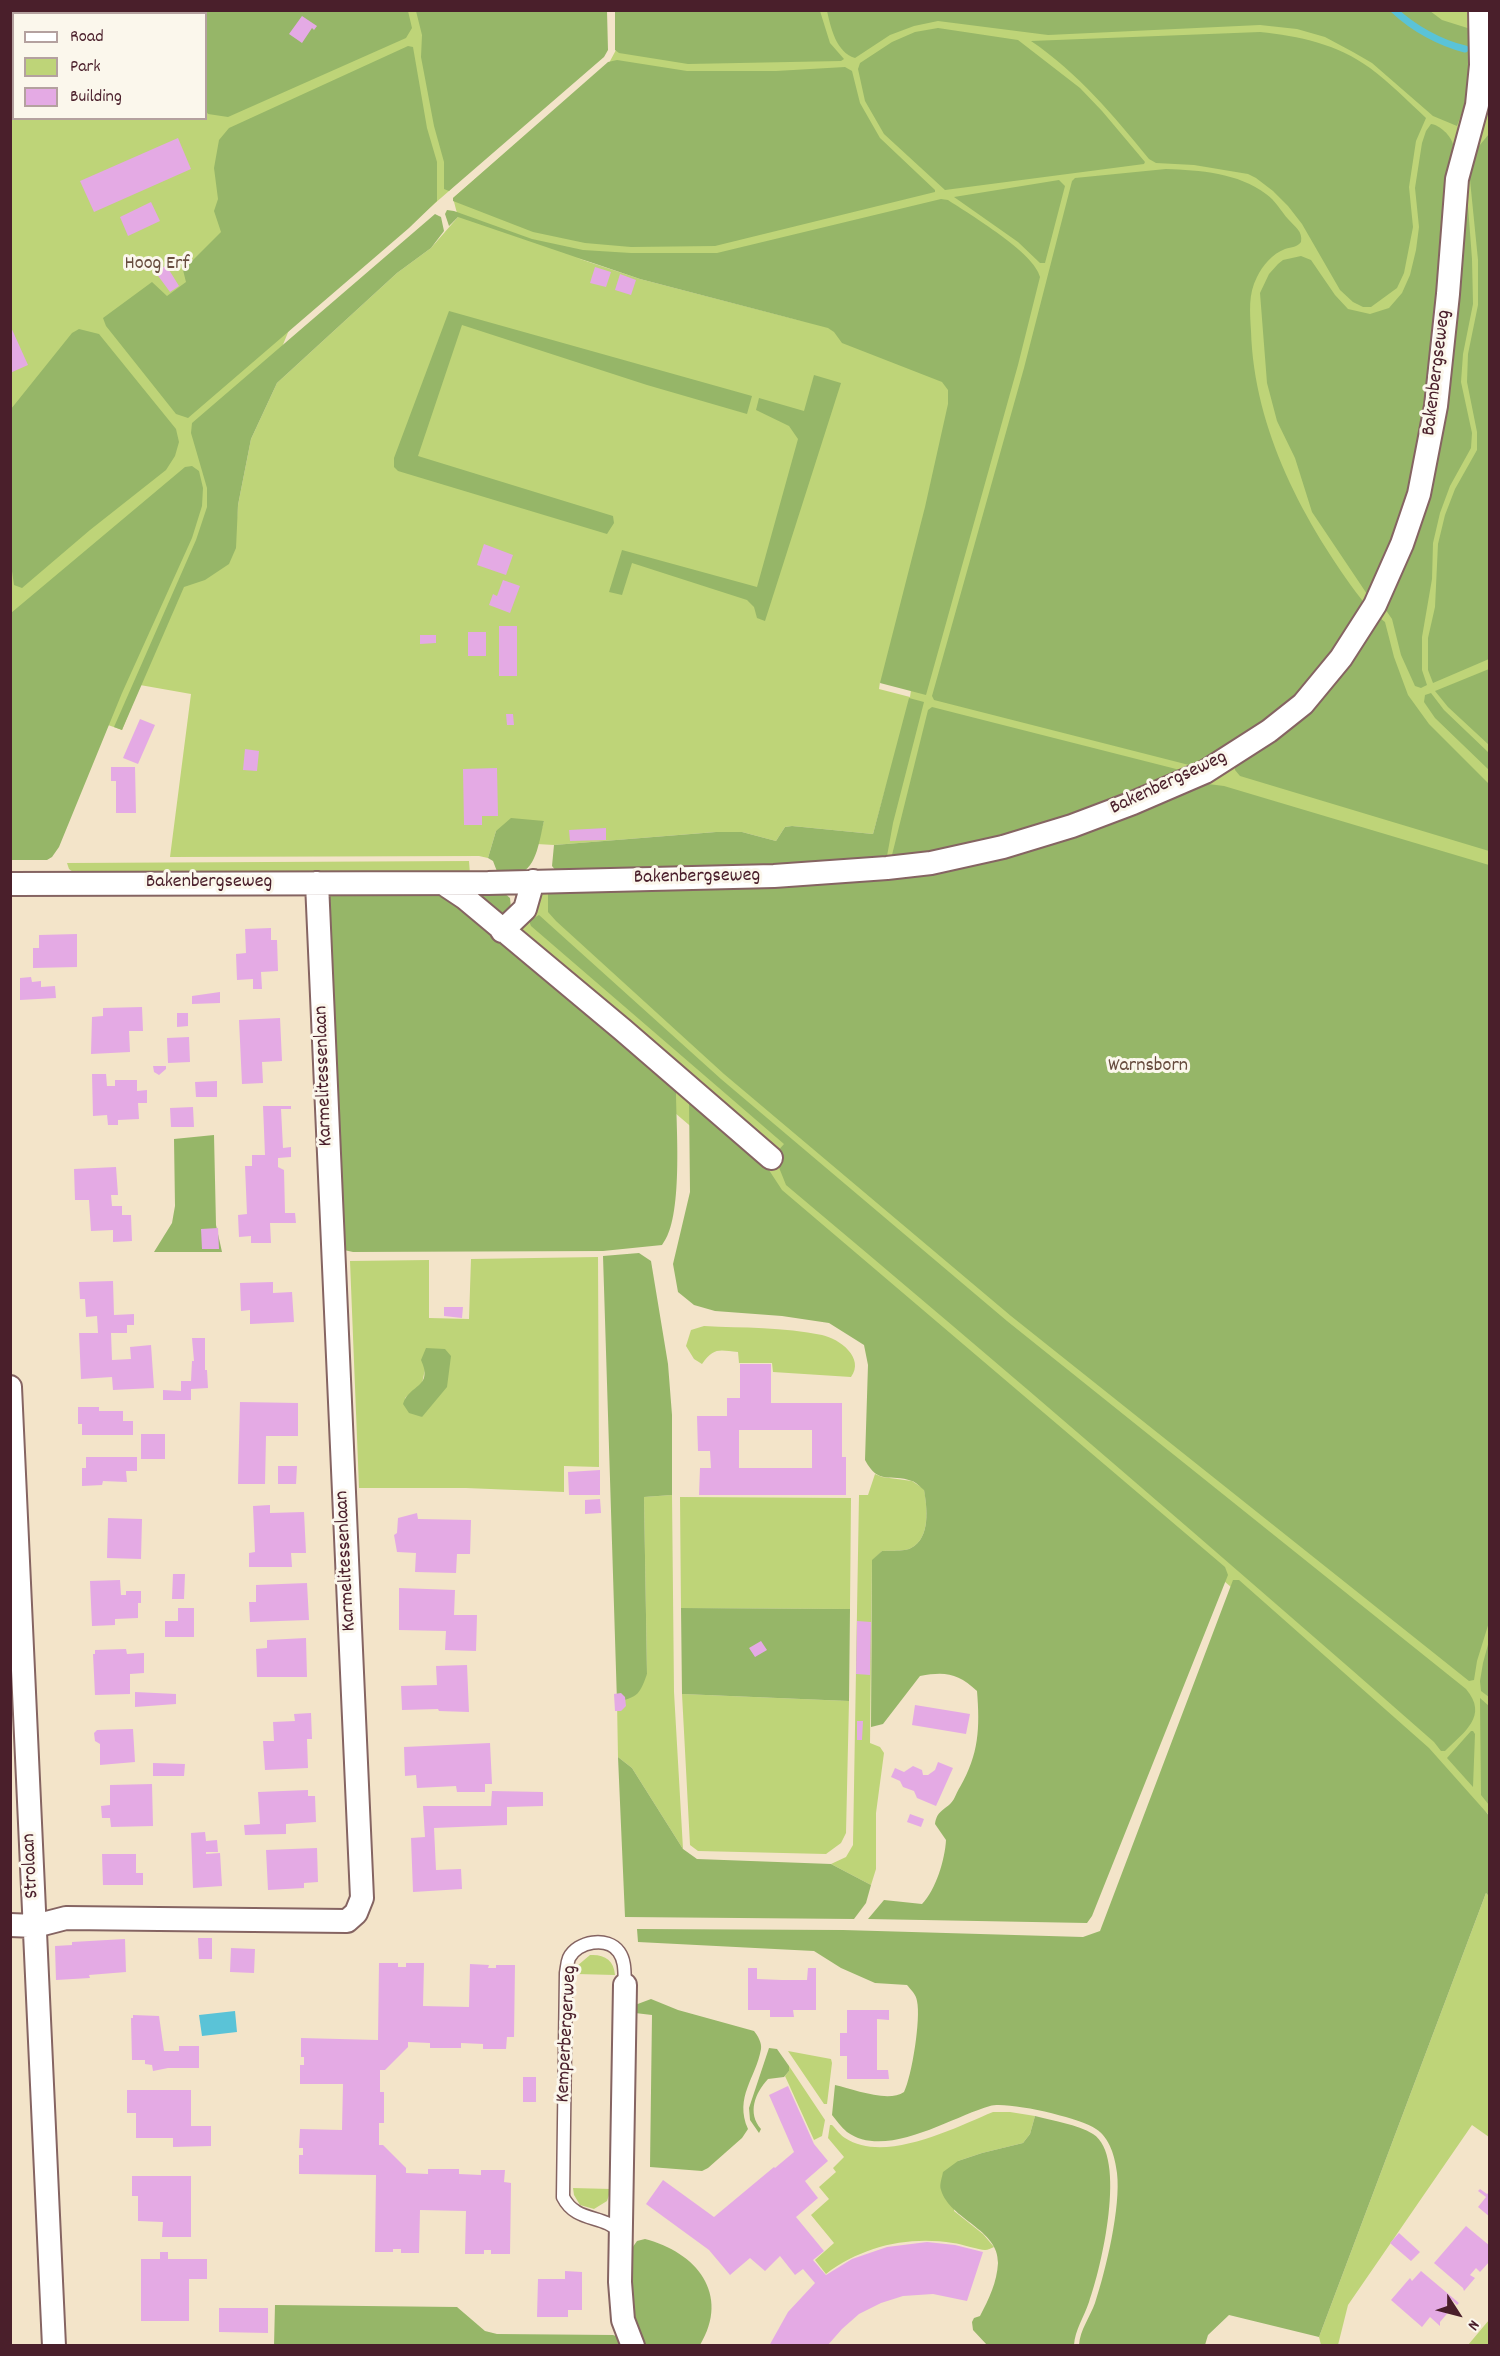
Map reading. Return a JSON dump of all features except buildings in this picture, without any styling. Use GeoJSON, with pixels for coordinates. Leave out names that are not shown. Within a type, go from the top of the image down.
{"type":"FeatureCollection","features":[{"type":"Feature","properties":{"kind":"street","name":"Bakenbergseweg"},"geometry":{"type":"LineString","coordinates":[[10,884],[444,884],[774,876],[931,863],[993,849],[1072,826],[1204,772],[1269,731],[1304,704],[1341,658],[1375,605],[1402,544],[1419,494],[1436,406],[1457,179],[1483,107],[1480,10]]}},
{"type":"Feature","properties":{"kind":"street"},"geometry":{"type":"LineString","coordinates":[[502,931],[525,909],[533,881]]}},
{"type":"Feature","properties":{"kind":"street","name":"Karmelitessenlaan"},"geometry":{"type":"LineString","coordinates":[[35,1926],[66,1918],[346,1921],[356,1913],[362,1898],[317,883]]}},
{"type":"Feature","properties":{"kind":"street"},"geometry":{"type":"LineString","coordinates":[[444,884],[465,898],[632,1037],[771,1158]]}},
{"type":"Feature","properties":{"kind":"street","name":"Strolaan"},"geometry":{"type":"LineString","coordinates":[[10,1387],[54,2346]]}},
{"type":"Feature","properties":{"kind":"street"},"geometry":{"type":"LineString","coordinates":[[10,1925],[35,1926]]}},
{"type":"Feature","properties":{"kind":"street","name":"Kemperbergerweg"},"geometry":{"type":"LineString","coordinates":[[625,1985],[620,2301],[623,2320],[633,2346]]}},
{"type":"Feature","properties":{"kind":"lane","name":"Kemperbergerweg"},"geometry":{"type":"LineString","coordinates":[[620,2232],[614,2225],[578,2214],[567,2206],[563,2198],[566,1973],[569,1958],[583,1945],[607,1944],[617,1950],[622,1959],[625,1985]]}},
{"type":"Feature","properties":{"kind":"green space"},"geometry":{"type":"Polygon","coordinates":[[[205,10],[408,11],[412,28],[406,38],[228,117],[207,112],[207,12],[205,10]]]}},
{"type":"Feature","properties":{"kind":"green space","name":"Warnsborn"},"geometry":{"type":"Polygon","coordinates":[[[10,11],[607,11],[449,191],[289,330],[184,586],[236,530],[238,505],[251,439],[277,383],[397,273],[431,248],[458,217],[453,198],[609,63],[616,50],[615,11],[1489,11],[1489,1815],[1231,1587],[478,945],[546,891],[863,877],[888,779],[873,834],[792,826],[785,827],[776,841],[742,832],[716,832],[554,845],[537,844],[544,821],[496,831],[488,858],[479,856],[170,857],[191,694],[140,685],[122,730],[108,725],[11,860],[10,11]],[[577,258],[640,279],[806,322],[577,258]],[[880,682],[879,689],[910,697],[911,690],[880,682]]]}},
{"type":"Feature","properties":{"kind":"green space"},"geometry":{"type":"Polygon","coordinates":[[[416,11],[607,11],[608,50],[604,57],[449,191],[444,189],[444,162],[434,126],[421,57],[422,35],[416,11]]]}},
{"type":"Feature","properties":{"kind":"green space"},"geometry":{"type":"Polygon","coordinates":[[[615,11],[820,11],[830,43],[844,59],[841,61],[688,64],[619,53],[615,50],[615,11]]]}},
{"type":"Feature","properties":{"kind":"green space"},"geometry":{"type":"Polygon","coordinates":[[[827,11],[1430,11],[1442,20],[1477,31],[1472,85],[1457,126],[1433,116],[1372,63],[1325,37],[1297,29],[1260,25],[1048,35],[938,21],[914,26],[890,35],[855,58],[843,51],[839,45],[827,11]]]}},
{"type":"Feature","properties":{"kind":"green space"},"geometry":{"type":"Polygon","coordinates":[[[938,28],[1018,40],[1080,88],[1145,162],[1144,164],[945,190],[884,134],[865,101],[858,69],[860,63],[892,42],[915,32],[938,28]]]}},
{"type":"Feature","properties":{"kind":"green space"},"geometry":{"type":"Polygon","coordinates":[[[1260,32],[1317,42],[1344,53],[1370,68],[1426,118],[1416,141],[1409,187],[1413,227],[1404,273],[1397,288],[1371,307],[1363,307],[1353,302],[1340,290],[1302,224],[1273,191],[1248,174],[1194,165],[1156,163],[1149,159],[1079,81],[1031,41],[1260,32]]]}},
{"type":"Feature","properties":{"kind":"green space"},"geometry":{"type":"Polygon","coordinates":[[[408,46],[413,47],[427,128],[437,162],[437,201],[409,228],[188,418],[176,414],[106,326],[103,318],[152,282],[167,296],[186,282],[183,270],[221,232],[214,211],[218,199],[214,168],[219,140],[229,128],[408,46]]]}},
{"type":"Feature","properties":{"kind":"green space"},"geometry":{"type":"Polygon","coordinates":[[[617,60],[687,71],[776,71],[845,67],[852,71],[860,103],[880,138],[935,192],[715,246],[631,247],[585,243],[533,232],[453,201],[453,198],[608,62],[617,60]]]}},
{"type":"Feature","properties":{"kind":"green space"},"geometry":{"type":"Polygon","coordinates":[[[1431,124],[1445,131],[1453,144],[1429,402],[1412,492],[1372,594],[1367,594],[1312,512],[1295,458],[1277,421],[1267,383],[1260,293],[1269,274],[1278,264],[1283,260],[1301,256],[1311,260],[1335,295],[1348,309],[1370,314],[1389,308],[1402,293],[1410,275],[1416,250],[1419,227],[1415,188],[1422,143],[1431,124]]]}},
{"type":"Feature","properties":{"kind":"green space"},"geometry":{"type":"Polygon","coordinates":[[[1489,134],[1489,659],[1433,683],[1428,670],[1428,638],[1435,607],[1438,544],[1445,515],[1455,489],[1477,450],[1477,432],[1467,382],[1468,354],[1478,305],[1478,260],[1469,170],[1474,152],[1489,134]]]}},
{"type":"Feature","properties":{"kind":"green space"},"geometry":{"type":"Polygon","coordinates":[[[1166,169],[1218,174],[1244,181],[1269,196],[1300,232],[1301,242],[1272,257],[1262,268],[1254,283],[1250,310],[1254,368],[1261,404],[1286,474],[1321,539],[1362,600],[1363,608],[1325,666],[1298,698],[1261,727],[1193,766],[934,700],[932,696],[1024,368],[1072,181],[1075,178],[1166,169]]]}},
{"type":"Feature","properties":{"kind":"green space"},"geometry":{"type":"Polygon","coordinates":[[[1059,180],[1065,186],[1045,263],[1040,263],[1018,242],[954,197],[1059,180]]]}},
{"type":"Feature","properties":{"kind":"green space"},"geometry":{"type":"Polygon","coordinates":[[[1466,180],[1473,304],[1463,354],[1461,382],[1472,433],[1471,448],[1450,486],[1440,513],[1433,543],[1432,579],[1422,637],[1422,670],[1427,685],[1421,688],[1415,686],[1401,655],[1392,619],[1383,606],[1391,593],[1466,180]]]}},
{"type":"Feature","properties":{"kind":"green space"},"geometry":{"type":"Polygon","coordinates":[[[941,199],[948,200],[1014,246],[1035,267],[1040,277],[1018,365],[926,695],[880,683],[925,507],[948,404],[948,390],[942,382],[842,343],[828,328],[640,279],[458,217],[449,226],[445,214],[447,210],[454,211],[532,239],[583,250],[631,253],[717,253],[941,199]]]}},
{"type":"Feature","properties":{"kind":"green space"},"geometry":{"type":"Polygon","coordinates":[[[435,214],[441,217],[444,231],[431,248],[397,273],[277,383],[251,439],[238,505],[236,548],[229,564],[205,580],[184,587],[122,730],[114,727],[196,540],[207,507],[207,488],[191,433],[192,423],[435,214]]]}},
{"type":"Feature","properties":{"kind":"green space"},"geometry":{"type":"Polygon","coordinates":[[[449,311],[752,396],[747,414],[647,385],[462,325],[418,456],[613,516],[614,523],[607,534],[398,471],[394,467],[394,458],[449,311]]]}},
{"type":"Feature","properties":{"kind":"green space"},"geometry":{"type":"Polygon","coordinates":[[[79,329],[99,334],[176,429],[179,442],[175,456],[166,470],[22,588],[14,585],[11,564],[11,409],[72,333],[79,329]]]}},
{"type":"Feature","properties":{"kind":"green space"},"geometry":{"type":"Polygon","coordinates":[[[814,375],[841,383],[765,621],[757,618],[754,607],[747,600],[632,563],[622,595],[609,592],[622,550],[757,587],[798,439],[789,426],[756,410],[759,398],[804,411],[814,375]]]}},
{"type":"Feature","properties":{"kind":"green space"},"geometry":{"type":"Polygon","coordinates":[[[192,466],[199,471],[203,488],[202,506],[192,538],[122,693],[59,847],[47,860],[11,860],[11,613],[185,467],[192,466]]]}},
{"type":"Feature","properties":{"kind":"green space"},"geometry":{"type":"Polygon","coordinates":[[[1376,615],[1385,622],[1394,657],[1408,695],[1429,724],[1489,784],[1489,851],[1240,776],[1235,770],[1235,762],[1376,615]]]}},
{"type":"Feature","properties":{"kind":"green space"},"geometry":{"type":"Polygon","coordinates":[[[1489,669],[1489,745],[1448,707],[1435,691],[1489,669]]]}},
{"type":"Feature","properties":{"kind":"green space"},"geometry":{"type":"Polygon","coordinates":[[[1431,693],[1444,710],[1489,753],[1489,770],[1435,718],[1424,702],[1425,695],[1431,693]]]}},
{"type":"Feature","properties":{"kind":"green space"},"geometry":{"type":"Polygon","coordinates":[[[909,698],[924,702],[893,823],[887,856],[882,860],[777,868],[557,872],[552,866],[554,845],[716,832],[742,832],[776,841],[785,827],[792,826],[873,834],[909,698]]]}},
{"type":"Feature","properties":{"kind":"green space"},"geometry":{"type":"Polygon","coordinates":[[[932,707],[1184,771],[1182,774],[1002,840],[894,860],[892,855],[928,710],[932,707]]]}},
{"type":"Feature","properties":{"kind":"green space"},"geometry":{"type":"Polygon","coordinates":[[[1208,784],[1224,786],[1489,865],[1490,1619],[1477,1661],[1474,1680],[1469,1681],[1011,1316],[724,1074],[548,912],[548,888],[888,875],[1208,784]]]}},
{"type":"Feature","properties":{"kind":"green space"},"geometry":{"type":"Polygon","coordinates":[[[511,818],[544,821],[537,851],[530,865],[519,873],[498,874],[493,861],[488,858],[496,831],[511,818]]]}},
{"type":"Feature","properties":{"kind":"green space"},"geometry":{"type":"Polygon","coordinates":[[[469,861],[470,874],[77,875],[69,869],[67,863],[469,861]]]}},
{"type":"Feature","properties":{"kind":"green space"},"geometry":{"type":"Polygon","coordinates":[[[441,891],[670,1081],[676,1091],[676,1194],[669,1232],[662,1245],[603,1251],[353,1252],[344,1250],[327,902],[332,892],[441,891]]]}},
{"type":"Feature","properties":{"kind":"green space"},"geometry":{"type":"Polygon","coordinates":[[[503,892],[510,898],[511,908],[500,921],[469,894],[503,892]]]}},
{"type":"Feature","properties":{"kind":"green space"},"geometry":{"type":"Polygon","coordinates":[[[539,915],[721,1079],[1007,1321],[1466,1689],[1475,1707],[1471,1723],[1466,1730],[1445,1751],[1441,1751],[1434,1742],[1192,1531],[786,1185],[776,1153],[784,1144],[531,926],[529,921],[539,915]]]}},
{"type":"Feature","properties":{"kind":"green space"},"geometry":{"type":"Polygon","coordinates":[[[689,1098],[765,1164],[782,1190],[1225,1567],[1228,1575],[1092,1916],[1087,1923],[868,1919],[884,1900],[922,1904],[932,1891],[942,1865],[946,1840],[935,1824],[939,1814],[954,1799],[975,1752],[978,1729],[977,1691],[964,1680],[951,1675],[920,1676],[883,1724],[871,1727],[872,1560],[882,1551],[911,1548],[922,1537],[926,1522],[924,1490],[912,1481],[880,1476],[870,1468],[865,1460],[868,1365],[864,1345],[829,1323],[782,1316],[715,1311],[694,1305],[678,1292],[673,1264],[690,1192],[689,1098]]]}},
{"type":"Feature","properties":{"kind":"green space"},"geometry":{"type":"Polygon","coordinates":[[[214,1135],[216,1225],[222,1252],[154,1252],[172,1223],[175,1206],[174,1139],[214,1135]]]}},
{"type":"Feature","properties":{"kind":"green space"},"geometry":{"type":"Polygon","coordinates":[[[639,1253],[651,1261],[668,1364],[672,1415],[672,1495],[644,1497],[647,1674],[637,1694],[617,1702],[603,1256],[639,1253]]]}},
{"type":"Feature","properties":{"kind":"green space"},"geometry":{"type":"Polygon","coordinates":[[[598,1257],[599,1467],[564,1466],[564,1492],[466,1488],[359,1488],[350,1261],[429,1260],[429,1318],[469,1319],[471,1259],[598,1257]],[[425,1369],[422,1384],[405,1398],[422,1417],[425,1369]]]}},
{"type":"Feature","properties":{"kind":"green space"},"geometry":{"type":"Polygon","coordinates":[[[704,1326],[778,1329],[829,1337],[843,1345],[853,1356],[855,1370],[851,1377],[773,1372],[772,1363],[739,1363],[738,1352],[721,1350],[714,1352],[702,1364],[694,1359],[686,1346],[691,1330],[704,1326]]]}},
{"type":"Feature","properties":{"kind":"green space"},"geometry":{"type":"Polygon","coordinates":[[[426,1348],[445,1349],[451,1356],[447,1387],[422,1417],[409,1413],[403,1404],[410,1393],[423,1381],[425,1376],[421,1360],[426,1348]]]}},
{"type":"Feature","properties":{"kind":"green space"},"geometry":{"type":"Polygon","coordinates":[[[875,1474],[912,1481],[924,1489],[926,1522],[922,1537],[911,1548],[882,1551],[872,1561],[870,1743],[880,1747],[884,1753],[876,1813],[876,1869],[871,1885],[831,1864],[846,1857],[853,1845],[859,1495],[868,1495],[875,1474]]]}},
{"type":"Feature","properties":{"kind":"green space"},"geometry":{"type":"Polygon","coordinates":[[[672,1495],[674,1692],[683,1849],[632,1768],[618,1757],[617,1702],[647,1674],[644,1497],[672,1495]]]}},
{"type":"Feature","properties":{"kind":"green space"},"geometry":{"type":"Polygon","coordinates":[[[680,1497],[851,1498],[850,1609],[681,1608],[680,1497]]]}},
{"type":"Feature","properties":{"kind":"green space"},"geometry":{"type":"Polygon","coordinates":[[[1233,1580],[1239,1580],[1429,1748],[1486,1812],[1490,1817],[1489,1896],[1486,1893],[1319,2337],[1229,2315],[1208,2335],[1205,2345],[1079,2345],[1104,2274],[1117,2203],[1115,2161],[1111,2148],[1101,2133],[1075,2120],[1027,2108],[999,2105],[974,2111],[918,2134],[899,2139],[880,2141],[863,2139],[847,2132],[832,2115],[835,2085],[880,2096],[897,2095],[904,2092],[913,2061],[918,2020],[916,1999],[907,1985],[875,1983],[841,1968],[814,1951],[638,1942],[637,1929],[843,1930],[1083,1937],[1100,1931],[1233,1580]]]}},
{"type":"Feature","properties":{"kind":"green space"},"geometry":{"type":"Polygon","coordinates":[[[681,1608],[850,1609],[849,1701],[682,1694],[681,1608]]]}},
{"type":"Feature","properties":{"kind":"green space"},"geometry":{"type":"Polygon","coordinates":[[[1489,1641],[1489,1697],[1481,1691],[1480,1681],[1489,1641]]]}},
{"type":"Feature","properties":{"kind":"green space"},"geometry":{"type":"Polygon","coordinates":[[[682,1694],[849,1701],[846,1833],[841,1843],[826,1854],[698,1851],[690,1845],[682,1694]]]}},
{"type":"Feature","properties":{"kind":"green space"},"geometry":{"type":"Polygon","coordinates":[[[1480,1698],[1489,1706],[1489,1805],[1481,1795],[1480,1698]]]}},
{"type":"Feature","properties":{"kind":"green space"},"geometry":{"type":"Polygon","coordinates":[[[1471,1731],[1475,1734],[1473,1787],[1447,1758],[1471,1731]]]}},
{"type":"Feature","properties":{"kind":"green space"},"geometry":{"type":"Polygon","coordinates":[[[618,1757],[632,1768],[683,1849],[697,1859],[831,1864],[871,1885],[866,1903],[854,1919],[625,1917],[618,1757]]]}},
{"type":"Feature","properties":{"kind":"green space"},"geometry":{"type":"Polygon","coordinates":[[[1486,1893],[1490,1896],[1489,2137],[1472,2125],[1348,2305],[1338,2345],[1321,2345],[1319,2337],[1486,1893]]]}},
{"type":"Feature","properties":{"kind":"green space"},"geometry":{"type":"Polygon","coordinates":[[[590,1955],[607,1959],[613,1965],[615,1975],[577,1974],[577,1966],[590,1955]]]}},
{"type":"Feature","properties":{"kind":"green space"},"geometry":{"type":"Polygon","coordinates":[[[651,1999],[678,2010],[754,2031],[760,2042],[761,2049],[747,2088],[743,2107],[748,2129],[742,2138],[702,2171],[650,2167],[652,2015],[635,2013],[635,2005],[651,1999]]]}},
{"type":"Feature","properties":{"kind":"green space"},"geometry":{"type":"Polygon","coordinates":[[[769,2048],[777,2049],[789,2066],[789,2071],[784,2077],[768,2079],[759,2090],[754,2103],[754,2116],[761,2129],[759,2133],[750,2120],[749,2108],[769,2048]]]}},
{"type":"Feature","properties":{"kind":"green space"},"geometry":{"type":"Polygon","coordinates":[[[788,2051],[831,2059],[827,2104],[824,2104],[788,2051]]]}},
{"type":"Feature","properties":{"kind":"green space"},"geometry":{"type":"Polygon","coordinates":[[[789,2066],[825,2120],[822,2136],[814,2140],[785,2076],[789,2071],[789,2066]]]}},
{"type":"Feature","properties":{"kind":"green space"},"geometry":{"type":"Polygon","coordinates":[[[993,2112],[1035,2116],[1030,2134],[1023,2143],[958,2161],[954,2211],[983,2234],[994,2247],[985,2250],[936,2241],[903,2242],[855,2256],[826,2274],[815,2260],[834,2243],[811,2215],[829,2199],[819,2187],[836,2172],[833,2168],[844,2157],[828,2138],[830,2125],[845,2138],[861,2145],[880,2147],[919,2141],[993,2112]]]}},
{"type":"Feature","properties":{"kind":"green space"},"geometry":{"type":"Polygon","coordinates":[[[1035,2116],[1087,2131],[1093,2134],[1103,2146],[1109,2165],[1110,2188],[1109,2214],[1100,2265],[1074,2345],[987,2345],[973,2330],[972,2322],[974,2318],[980,2316],[992,2290],[998,2263],[996,2251],[991,2241],[946,2200],[941,2190],[941,2181],[943,2172],[958,2161],[1023,2143],[1030,2134],[1035,2116]]]}},
{"type":"Feature","properties":{"kind":"green space"},"geometry":{"type":"Polygon","coordinates":[[[573,2188],[611,2189],[607,2201],[594,2209],[580,2205],[573,2188]]]}},
{"type":"Feature","properties":{"kind":"green space"},"geometry":{"type":"Polygon","coordinates":[[[645,2239],[679,2254],[693,2265],[703,2278],[710,2292],[712,2309],[709,2326],[700,2345],[644,2345],[633,2319],[630,2300],[630,2251],[637,2241],[645,2239]]]}},
{"type":"Feature","properties":{"kind":"green space"},"geometry":{"type":"Polygon","coordinates":[[[275,2305],[457,2307],[485,2331],[497,2334],[613,2335],[619,2337],[623,2346],[274,2346],[275,2305]]]}},
{"type":"Feature","properties":{"kind":"green space"},"geometry":{"type":"Polygon","coordinates":[[[1489,2320],[1489,2345],[1468,2345],[1489,2320]]]}},
{"type":"Feature","properties":{"kind":"water"},"geometry":{"type":"Polygon","coordinates":[[[235,2011],[237,2032],[202,2036],[199,2015],[235,2011]]]}},
{"type":"Feature","properties":{"kind":"waterway"},"geometry":{"type":"LineString","coordinates":[[1394,10],[1427,34],[1465,49]]}},
{"type":"Feature","properties":{"kind":"park label","name":"Hoog Erf"},"geometry":{"type":"Point","coordinates":[157,265]}}]}
